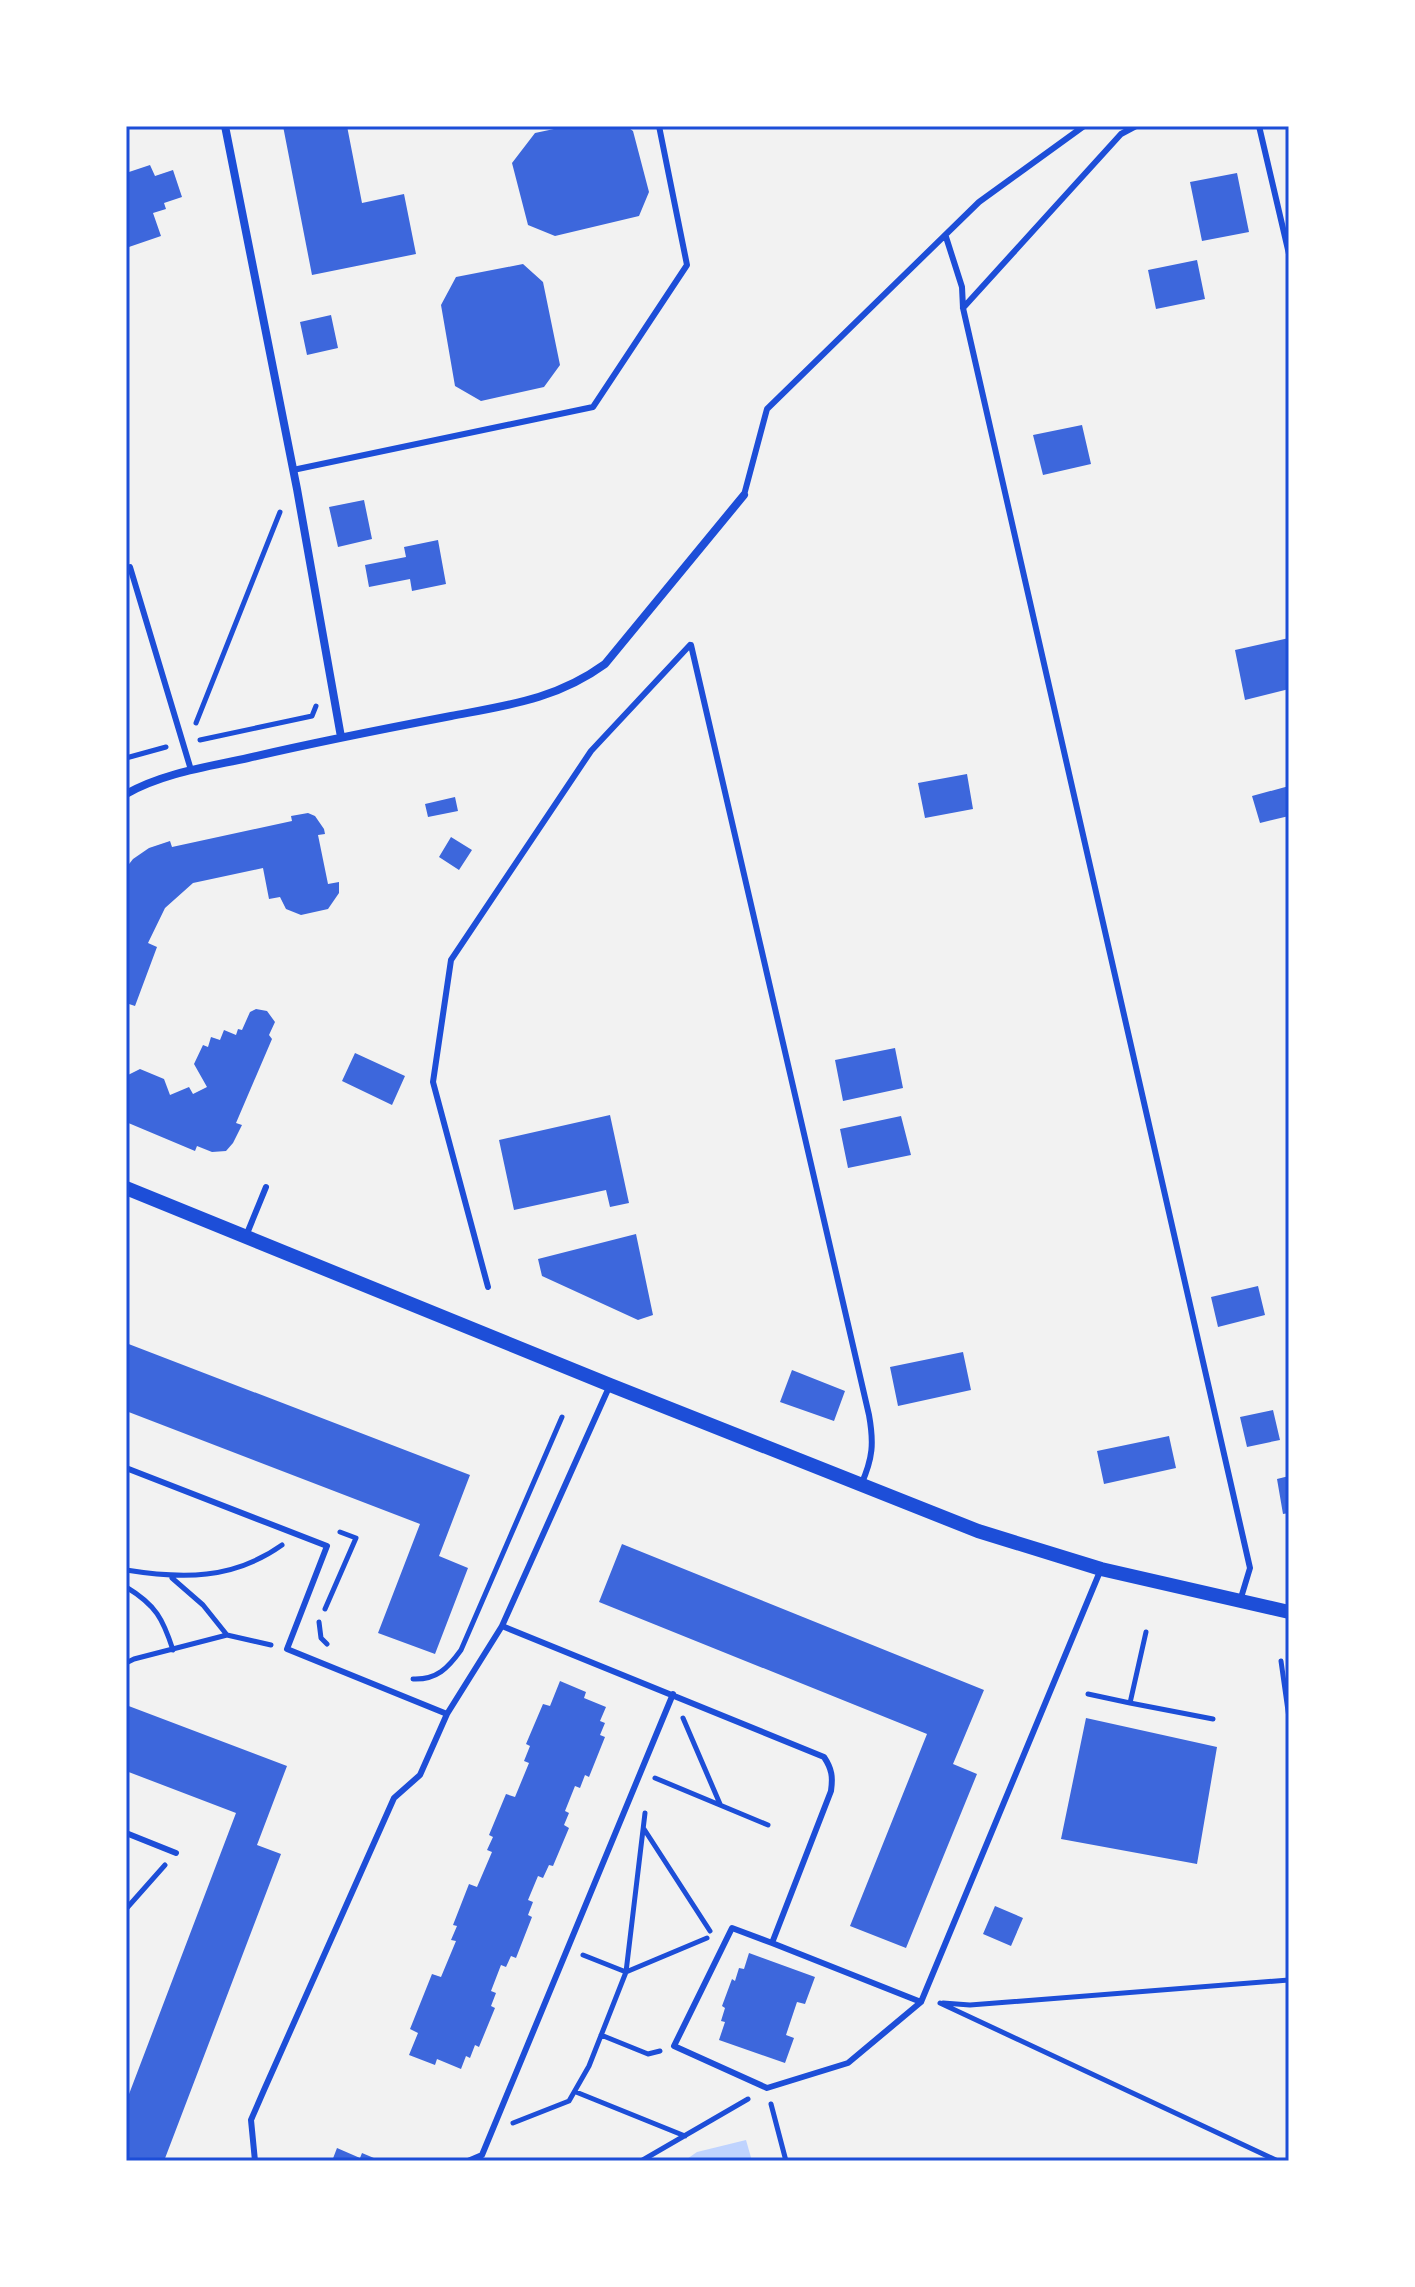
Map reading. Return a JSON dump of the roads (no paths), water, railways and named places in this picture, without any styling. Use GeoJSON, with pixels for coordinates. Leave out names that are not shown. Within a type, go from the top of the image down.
{"type":"FeatureCollection","features":[{"type":"Feature","properties":{"kind":"street"},"geometry":{"type":"LineString","coordinates":[[225,126],[293,470],[341,737]]}},
{"type":"Feature","properties":{"kind":"street"},"geometry":{"type":"LineString","coordinates":[[126,794],[142,785],[191,770],[509,705],[547,696],[581,682],[605,664],[744,495]]}},
{"type":"Feature","properties":{"kind":"street"},"geometry":{"type":"LineString","coordinates":[[126,1188],[978,1531],[1101,1569],[1289,1612]]}},
{"type":"Feature","properties":{"kind":"lane"},"geometry":{"type":"LineString","coordinates":[[293,470],[593,407],[687,265],[659,126]]}},
{"type":"Feature","properties":{"kind":"lane"},"geometry":{"type":"LineString","coordinates":[[744,495],[767,409],[979,202],[1084,126]]}},
{"type":"Feature","properties":{"kind":"lane"},"geometry":{"type":"LineString","coordinates":[[963,308],[1121,134],[1136,126]]}},
{"type":"Feature","properties":{"kind":"lane"},"geometry":{"type":"LineString","coordinates":[[1259,126],[1289,254]]}},
{"type":"Feature","properties":{"kind":"lane"},"geometry":{"type":"LineString","coordinates":[[946,237],[962,287],[963,308],[1250,1568],[1239,1603]]}},
{"type":"Feature","properties":{"kind":"lane"},"geometry":{"type":"LineString","coordinates":[[130,567],[191,770]]}},
{"type":"Feature","properties":{"kind":"lane"},"geometry":{"type":"LineString","coordinates":[[488,1287],[433,1082],[451,960],[591,751],[691,645],[874,1441],[869,1467],[861,1485]]}},
{"type":"Feature","properties":{"kind":"lane"},"geometry":{"type":"LineString","coordinates":[[246,1237],[266,1187]]}},
{"type":"Feature","properties":{"kind":"lane"},"geometry":{"type":"LineString","coordinates":[[255,2161],[251,2120],[394,1798],[420,1775],[447,1714],[502,1626],[610,1385]]}},
{"type":"Feature","properties":{"kind":"lane"},"geometry":{"type":"LineString","coordinates":[[126,1468],[327,1546],[287,1649],[447,1714]]}},
{"type":"Feature","properties":{"kind":"lane"},"geometry":{"type":"LineString","coordinates":[[921,2002],[732,1928],[674,2046],[767,2088],[848,2063],[921,2002],[1101,1569]]}},
{"type":"Feature","properties":{"kind":"lane"},"geometry":{"type":"LineString","coordinates":[[502,1626],[824,1757],[833,1777],[831,1791],[772,1943]]}},
{"type":"Feature","properties":{"kind":"lane"},"geometry":{"type":"LineString","coordinates":[[468,2161],[482,2155],[673,1694]]}},
{"type":"Feature","properties":{"kind":"lane"},"geometry":{"type":"LineString","coordinates":[[126,1833],[176,1853]]}},
{"type":"Feature","properties":{"kind":"water"},"geometry":{"type":"Polygon","coordinates":[[[746,2140],[752,2161],[684,2161],[697,2152],[746,2140]]]}}]}
